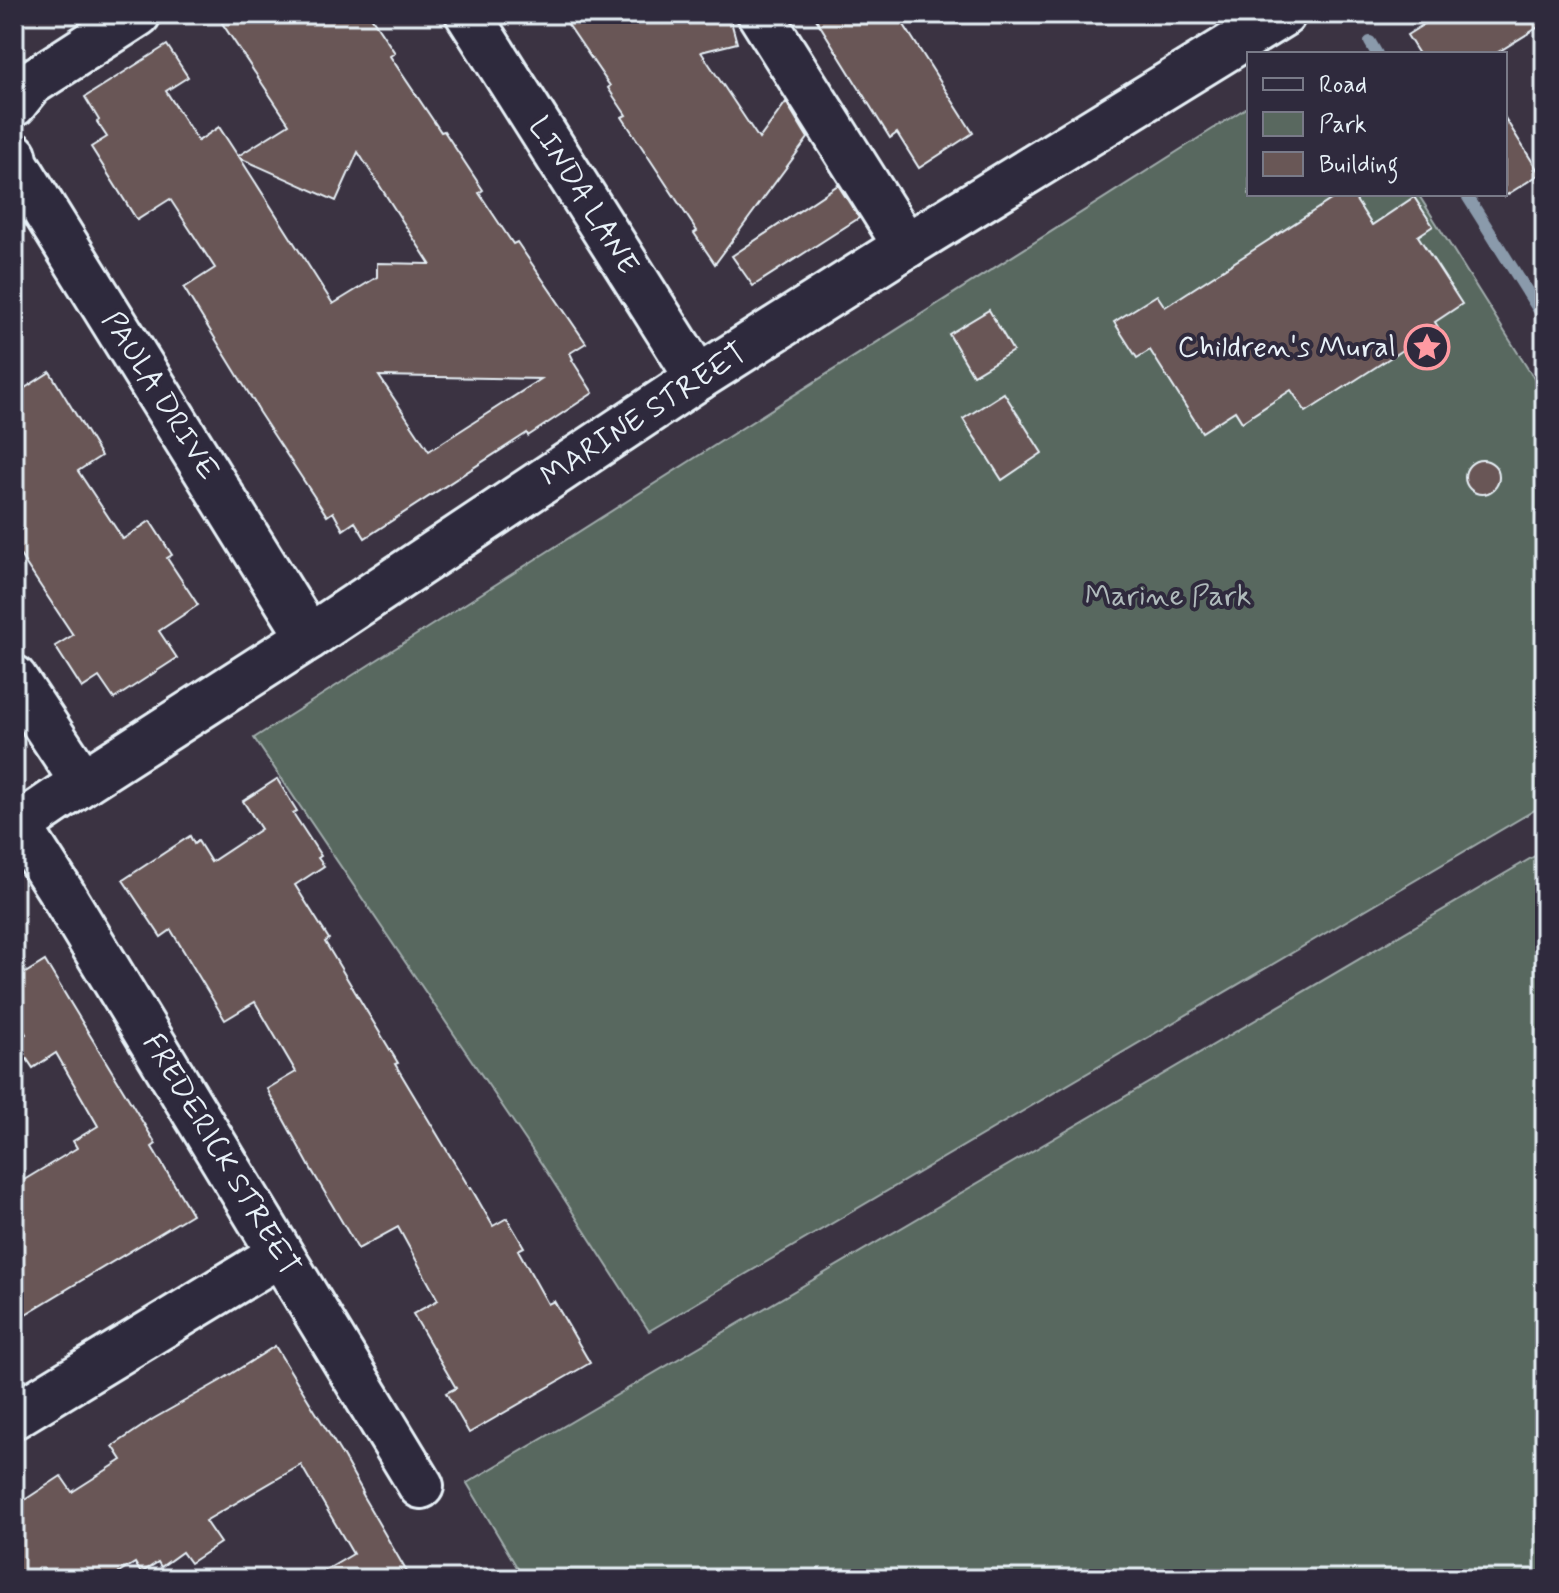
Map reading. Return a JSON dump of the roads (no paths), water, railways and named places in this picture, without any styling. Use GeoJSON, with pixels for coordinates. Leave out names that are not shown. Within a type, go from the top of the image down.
{"type":"FeatureCollection","features":[{"type":"Feature","properties":{"kind":"street"},"geometry":{"type":"LineString","coordinates":[[14,104],[31,83],[138,14]]}},
{"type":"Feature","properties":{"kind":"street","name":"LINDA LANE"},"geometry":{"type":"LineString","coordinates":[[468,14],[698,378]]}},
{"type":"Feature","properties":{"kind":"street"},"geometry":{"type":"LineString","coordinates":[[760,14],[906,246]]}},
{"type":"Feature","properties":{"kind":"street","name":"MARINE STREET"},"geometry":{"type":"LineString","coordinates":[[17,828],[698,378],[1283,14]]}},
{"type":"Feature","properties":{"kind":"street","name":"PAULA DRIVE"},"geometry":{"type":"LineString","coordinates":[[14,155],[16,164],[309,637]]}},
{"type":"Feature","properties":{"kind":"street"},"geometry":{"type":"LineString","coordinates":[[14,678],[83,782]]}},
{"type":"Feature","properties":{"kind":"street","name":"FREDERICK STREET"},"geometry":{"type":"LineString","coordinates":[[17,828],[68,903],[421,1486]]}},
{"type":"Feature","properties":{"kind":"street"},"geometry":{"type":"LineString","coordinates":[[14,1416],[280,1254]]}},
{"type":"Feature","properties":{"kind":"waterway"},"geometry":{"type":"LineString","coordinates":[[1370,42],[1376,52]]}},
{"type":"Feature","properties":{"kind":"waterway"},"geometry":{"type":"LineString","coordinates":[[1467,196],[1545,320]]}},
{"type":"Feature","properties":{"kind":"place","name":"Children's Mural"},"geometry":{"type":"Point","coordinates":[1427,347]}},
{"type":"Feature","properties":{"kind":"park label","name":"Marine Park"},"geometry":{"type":"Point","coordinates":[1168,596]}}]}
